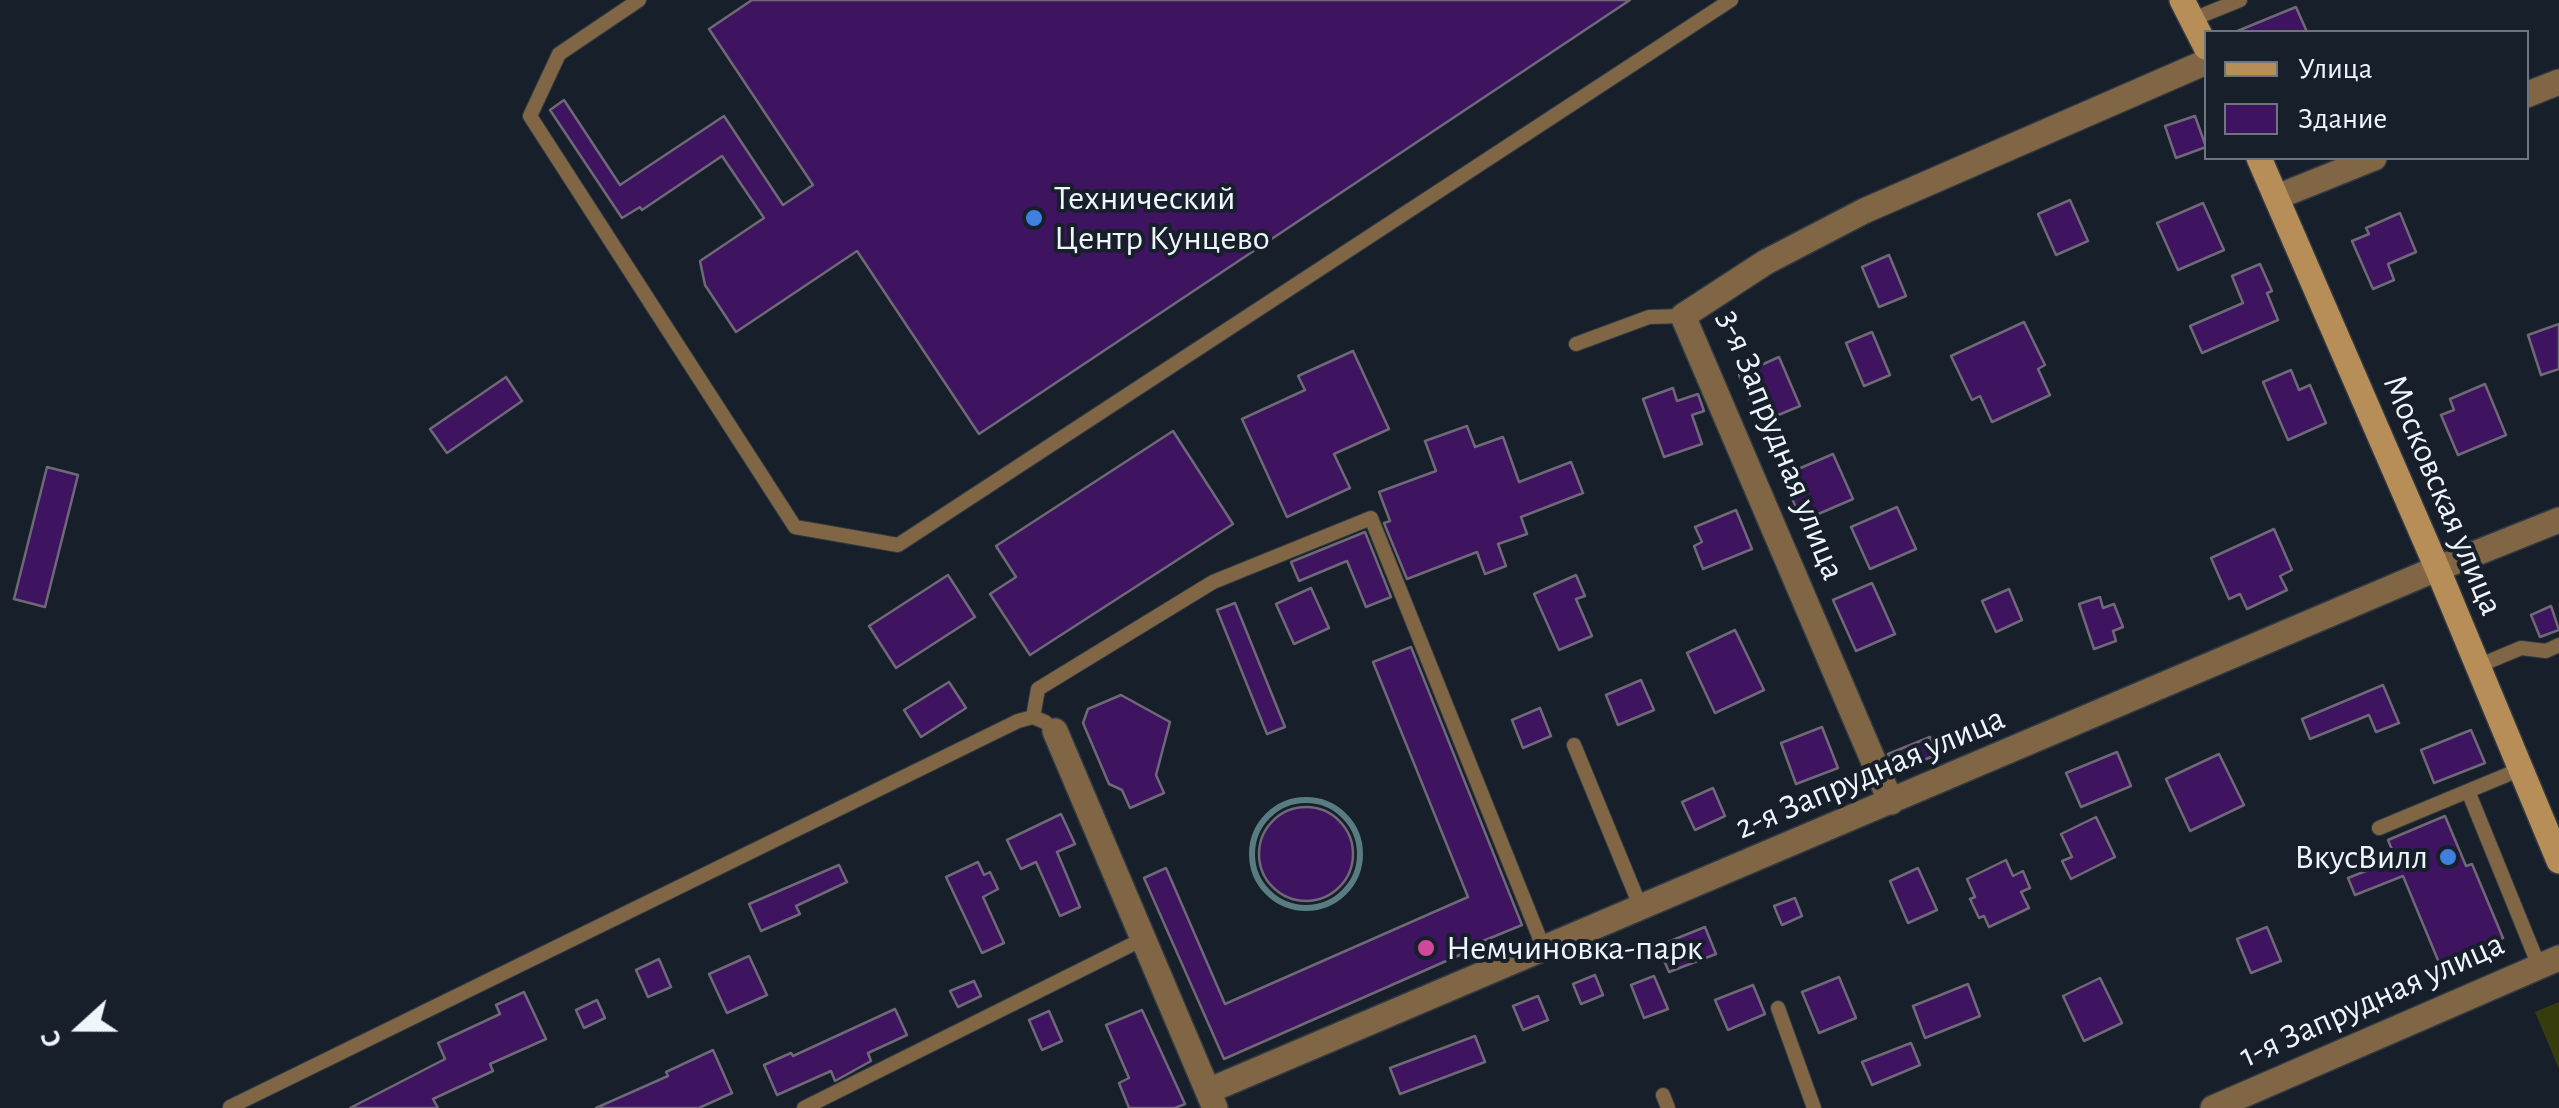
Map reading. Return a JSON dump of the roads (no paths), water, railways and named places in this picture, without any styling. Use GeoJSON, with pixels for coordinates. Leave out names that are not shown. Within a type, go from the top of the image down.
{"type":"FeatureCollection","features":[{"type":"Feature","properties":{"kind":"street"},"geometry":{"type":"LineString","coordinates":[[2184,5],[2204,43]]}},
{"type":"Feature","properties":{"kind":"street","name":"3-я Запрудная улица"},"geometry":{"type":"LineString","coordinates":[[1891,802],[1683,316],[1766,262],[1864,211],[2204,63]]}},
{"type":"Feature","properties":{"kind":"street"},"geometry":{"type":"LineString","coordinates":[[2529,94],[2559,82]]}},
{"type":"Feature","properties":{"kind":"street","name":"Московская улица"},"geometry":{"type":"LineString","coordinates":[[2260,160],[2559,861]]}},
{"type":"Feature","properties":{"kind":"street"},"geometry":{"type":"LineString","coordinates":[[2277,198],[2369,160]]}},
{"type":"Feature","properties":{"kind":"street","name":"2-я Запрудная улица"},"geometry":{"type":"LineString","coordinates":[[1212,1099],[1544,949],[2559,520]]}},
{"type":"Feature","properties":{"kind":"street"},"geometry":{"type":"LineString","coordinates":[[1044,724],[1212,1099]]}},
{"type":"Feature","properties":{"kind":"street","name":"1-я Запрудная улица"},"geometry":{"type":"LineString","coordinates":[[2214,1108],[2549,962]]}},
{"type":"Feature","properties":{"kind":"lane"},"geometry":{"type":"LineString","coordinates":[[640,0],[559,54],[530,116],[796,527],[898,545],[1731,0]]}},
{"type":"Feature","properties":{"kind":"lane"},"geometry":{"type":"LineString","coordinates":[[2184,5],[2240,0]]}},
{"type":"Feature","properties":{"kind":"lane"},"geometry":{"type":"LineString","coordinates":[[1576,344],[1648,317],[1683,316]]}},
{"type":"Feature","properties":{"kind":"lane"},"geometry":{"type":"LineString","coordinates":[[230,1107],[1018,721],[1044,724],[1038,689],[1213,582],[1371,518],[1544,949]]}},
{"type":"Feature","properties":{"kind":"lane"},"geometry":{"type":"LineString","coordinates":[[2478,666],[2521,648],[2546,651],[2559,645]]}},
{"type":"Feature","properties":{"kind":"lane"},"geometry":{"type":"LineString","coordinates":[[1574,745],[1641,908]]}},
{"type":"Feature","properties":{"kind":"lane"},"geometry":{"type":"LineString","coordinates":[[2379,828],[2521,769]]}},
{"type":"Feature","properties":{"kind":"lane"},"geometry":{"type":"LineString","coordinates":[[2468,791],[2549,962]]}},
{"type":"Feature","properties":{"kind":"lane"},"geometry":{"type":"LineString","coordinates":[[804,1108],[1143,939]]}},
{"type":"Feature","properties":{"kind":"lane"},"geometry":{"type":"LineString","coordinates":[[1778,1008],[1814,1108]]}},
{"type":"Feature","properties":{"kind":"waterway"},"geometry":{"type":"LineString","coordinates":[[1306,800],[1327,804],[1345,815],[1356,833],[1360,854],[1356,875],[1345,893],[1327,904],[1306,908],[1285,904],[1267,893],[1256,875],[1252,854],[1256,833],[1267,815],[1285,804],[1306,800]]}},
{"type":"Feature","properties":{"kind":"place","name":"Технический Центр Кунцево"},"geometry":{"type":"Point","coordinates":[1034,218]}},
{"type":"Feature","properties":{"kind":"place","name":"ВкусВилл"},"geometry":{"type":"Point","coordinates":[2448,857]}},
{"type":"Feature","properties":{"kind":"place","name":"Немчиновка-парк"},"geometry":{"type":"Point","coordinates":[1426,948]}}]}
